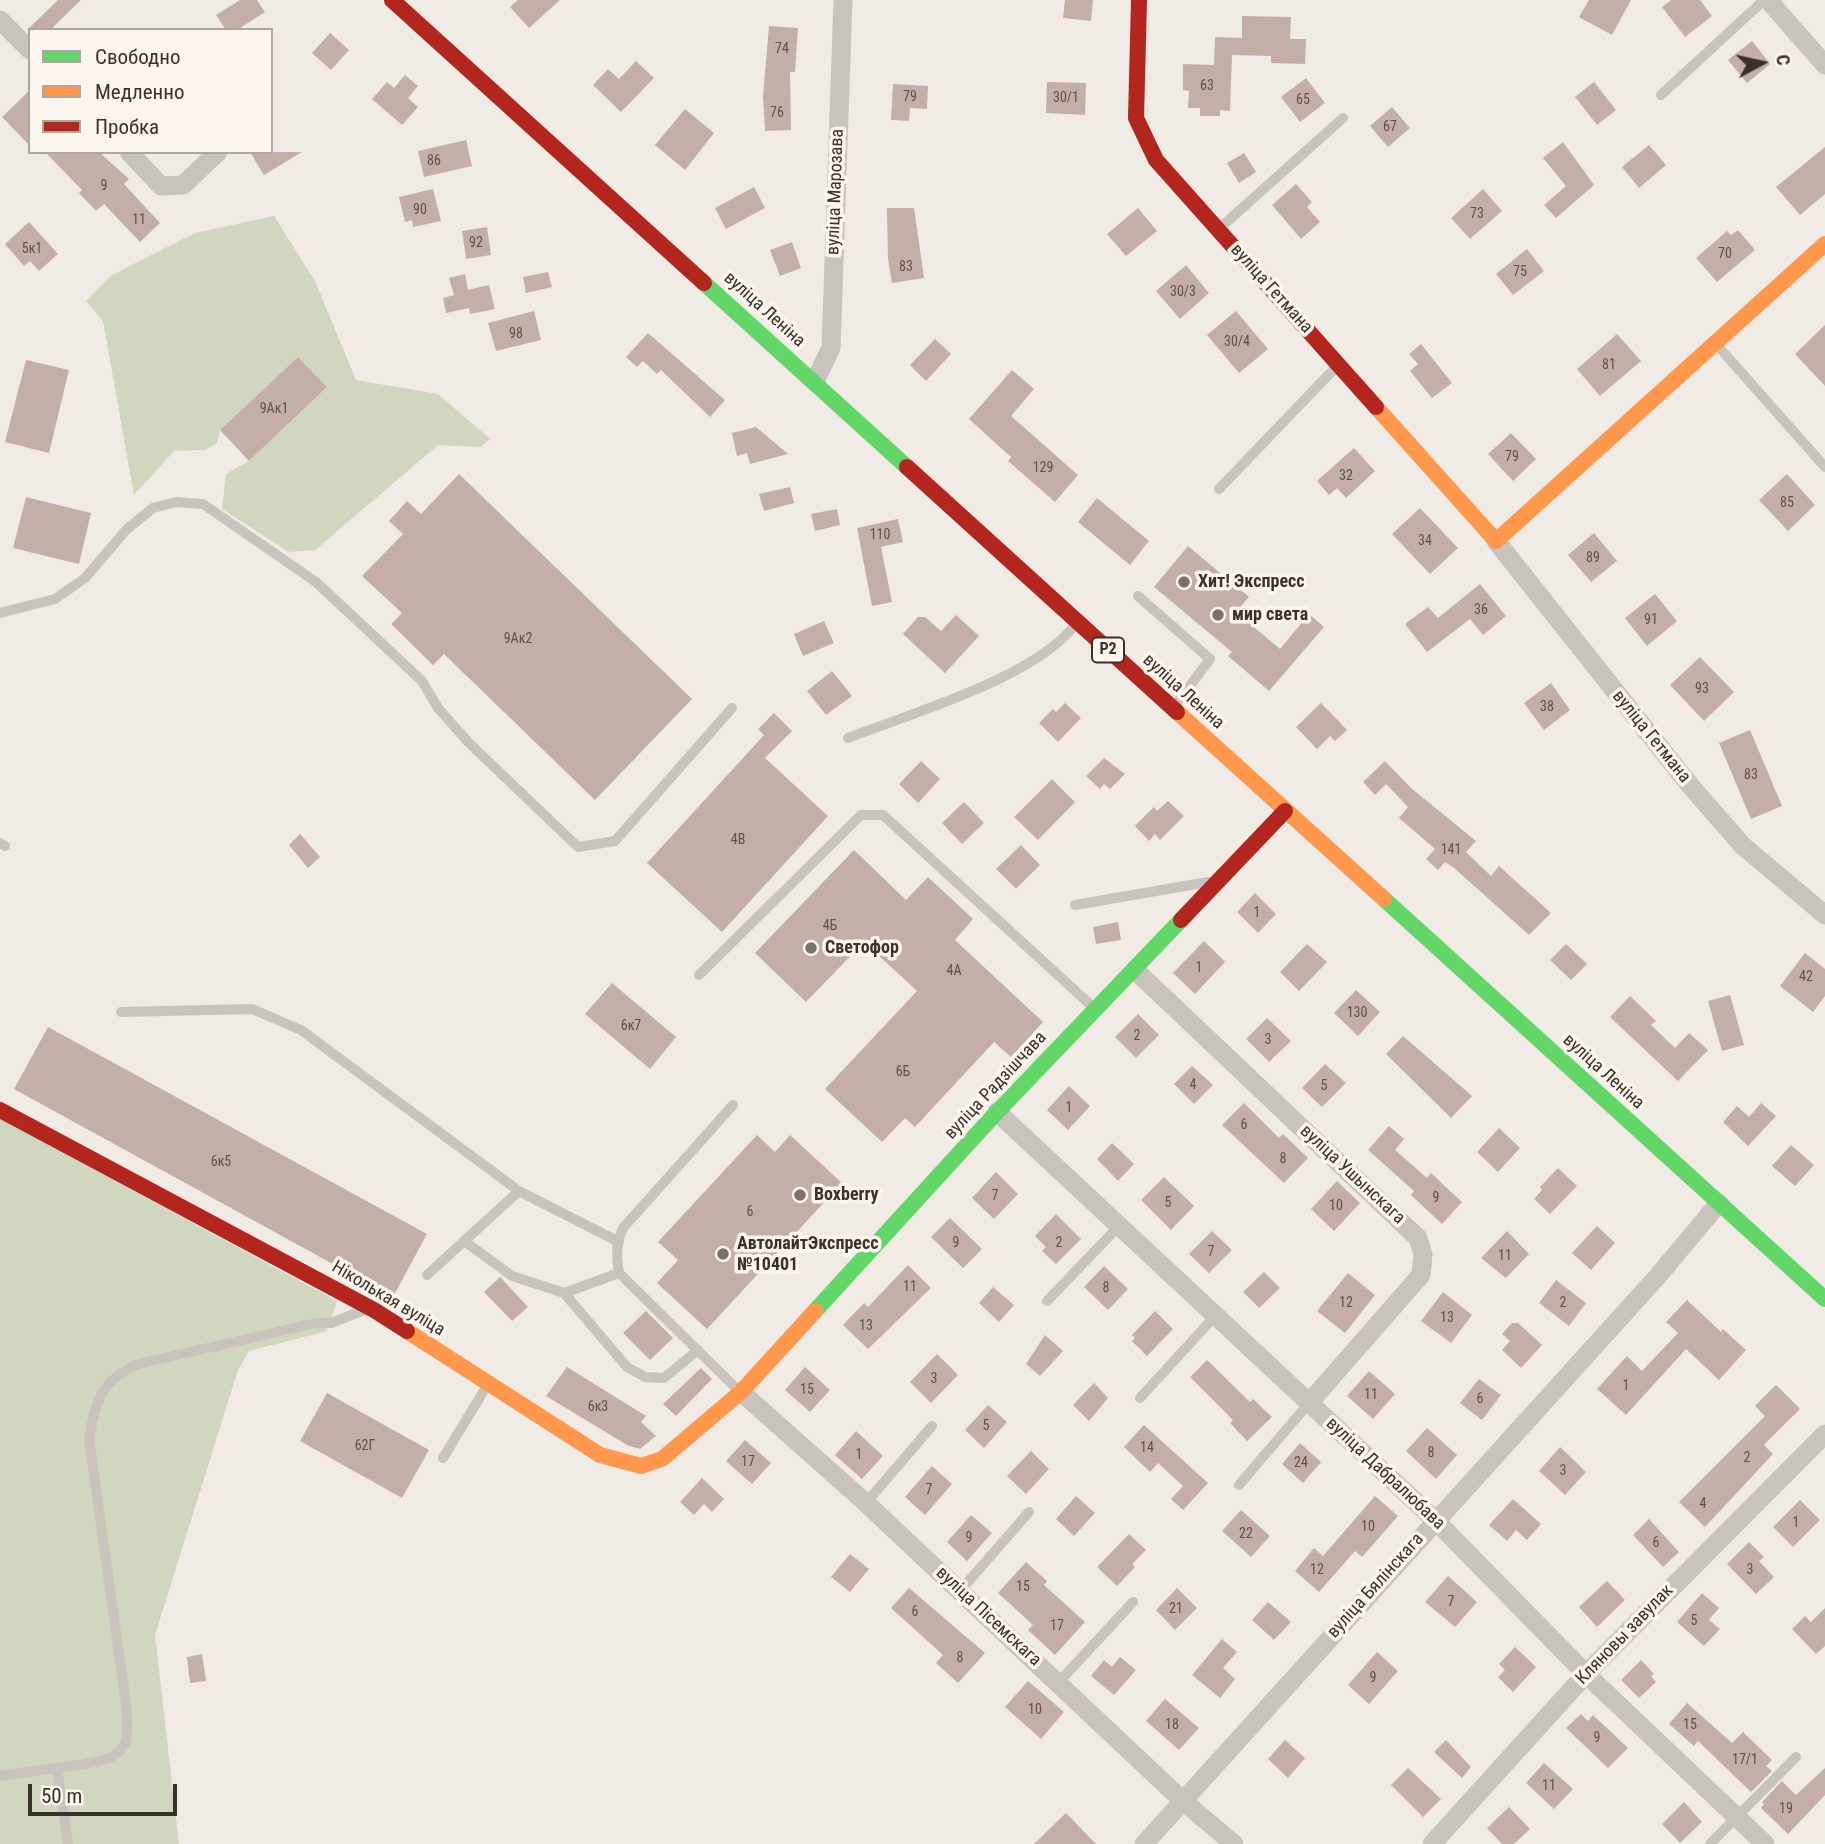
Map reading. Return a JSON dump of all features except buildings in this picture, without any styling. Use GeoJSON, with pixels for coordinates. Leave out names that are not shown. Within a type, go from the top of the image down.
{"type":"FeatureCollection","features":[{"type":"Feature","properties":{"kind":"street","name":"вуліца Леніна"},"geometry":{"type":"LineString","coordinates":[[392,0],[1825,1298]]}},
{"type":"Feature","properties":{"kind":"street","name":"вуліца Марозава"},"geometry":{"type":"LineString","coordinates":[[815,381],[831,348],[843,0]]}},
{"type":"Feature","properties":{"kind":"street","name":"вуліца Гетмана"},"geometry":{"type":"LineString","coordinates":[[1139,0],[1136,118],[1156,160],[1496,541],[1743,846],[1825,915]]}},
{"type":"Feature","properties":{"kind":"street"},"geometry":{"type":"LineString","coordinates":[[1766,0],[1825,65]]}},
{"type":"Feature","properties":{"kind":"street"},"geometry":{"type":"LineString","coordinates":[[0,20],[28,48]]}},
{"type":"Feature","properties":{"kind":"street"},"geometry":{"type":"LineString","coordinates":[[131,154],[161,186],[183,185],[216,154]]}},
{"type":"Feature","properties":{"kind":"street"},"geometry":{"type":"LineString","coordinates":[[1496,541],[1825,244]]}},
{"type":"Feature","properties":{"kind":"street","name":"вуліца Радзішчава"},"geometry":{"type":"LineString","coordinates":[[741,1392],[997,1112],[1285,811]]}},
{"type":"Feature","properties":{"kind":"street","name":"вуліца Ушынскага"},"geometry":{"type":"LineString","coordinates":[[1135,970],[1418,1238],[1423,1254],[1421,1275],[1310,1404]]}},
{"type":"Feature","properties":{"kind":"street","name":"Ніколькая вуліца"},"geometry":{"type":"LineString","coordinates":[[0,1110],[374,1310],[600,1455],[625,1464],[641,1466],[662,1459],[741,1392]]}},
{"type":"Feature","properties":{"kind":"street","name":"вуліца Дабралюбава"},"geometry":{"type":"LineString","coordinates":[[997,1112],[1435,1520],[1586,1674],[1765,1844]]}},
{"type":"Feature","properties":{"kind":"street","name":"вуліца Бялінскага"},"geometry":{"type":"LineString","coordinates":[[1143,1844],[1657,1277],[1719,1203]]}},
{"type":"Feature","properties":{"kind":"street","name":"вуліца Пісемскага"},"geometry":{"type":"LineString","coordinates":[[741,1392],[866,1503],[1183,1801],[1234,1844]]}},
{"type":"Feature","properties":{"kind":"street","name":"Кляновы завулак"},"geometry":{"type":"LineString","coordinates":[[1432,1844],[1586,1674],[1825,1434]]}},
{"type":"Feature","properties":{"kind":"lane"},"geometry":{"type":"LineString","coordinates":[[1661,95],[1766,0]]}},
{"type":"Feature","properties":{"kind":"lane"},"geometry":{"type":"LineString","coordinates":[[1219,230],[1343,118]]}},
{"type":"Feature","properties":{"kind":"lane"},"geometry":{"type":"LineString","coordinates":[[1716,344],[1825,467]]}},
{"type":"Feature","properties":{"kind":"lane"},"geometry":{"type":"LineString","coordinates":[[1219,489],[1339,364]]}},
{"type":"Feature","properties":{"kind":"lane"},"geometry":{"type":"LineString","coordinates":[[0,613],[55,599],[85,578],[127,529],[153,508],[176,502],[202,504],[316,582],[422,681],[438,708],[470,743],[578,847],[615,841],[732,708]]}},
{"type":"Feature","properties":{"kind":"lane"},"geometry":{"type":"LineString","coordinates":[[1138,596],[1210,659],[1172,709]]}},
{"type":"Feature","properties":{"kind":"lane"},"geometry":{"type":"LineString","coordinates":[[848,738],[1003,677],[1065,638],[1077,622]]}},
{"type":"Feature","properties":{"kind":"lane"},"geometry":{"type":"LineString","coordinates":[[699,975],[861,815],[883,815],[1096,1009]]}},
{"type":"Feature","properties":{"kind":"lane"},"geometry":{"type":"LineString","coordinates":[[1075,905],[1219,880]]}},
{"type":"Feature","properties":{"kind":"lane"},"geometry":{"type":"LineString","coordinates":[[121,1012],[252,1009],[301,1030],[519,1191],[617,1241]]}},
{"type":"Feature","properties":{"kind":"lane"},"geometry":{"type":"LineString","coordinates":[[733,1105],[623,1228],[617,1241],[616,1258],[620,1273],[741,1392]]}},
{"type":"Feature","properties":{"kind":"lane"},"geometry":{"type":"LineString","coordinates":[[427,1275],[519,1191]]}},
{"type":"Feature","properties":{"kind":"lane"},"geometry":{"type":"LineString","coordinates":[[1047,1301],[1119,1226]]}},
{"type":"Feature","properties":{"kind":"lane"},"geometry":{"type":"LineString","coordinates":[[464,1241],[512,1276],[564,1293],[627,1367],[645,1377],[664,1378],[698,1350]]}},
{"type":"Feature","properties":{"kind":"lane"},"geometry":{"type":"LineString","coordinates":[[564,1293],[620,1273]]}},
{"type":"Feature","properties":{"kind":"lane"},"geometry":{"type":"LineString","coordinates":[[0,1776],[105,1759],[117,1754],[126,1742],[127,1712],[89,1439],[97,1398],[118,1373],[138,1364],[316,1323],[331,1323],[355,1312],[374,1310]]}},
{"type":"Feature","properties":{"kind":"lane"},"geometry":{"type":"LineString","coordinates":[[1140,1398],[1216,1316]]}},
{"type":"Feature","properties":{"kind":"lane"},"geometry":{"type":"LineString","coordinates":[[443,1458],[488,1383]]}},
{"type":"Feature","properties":{"kind":"lane"},"geometry":{"type":"LineString","coordinates":[[1240,1485],[1310,1404]]}},
{"type":"Feature","properties":{"kind":"lane"},"geometry":{"type":"LineString","coordinates":[[866,1503],[932,1426]]}},
{"type":"Feature","properties":{"kind":"lane"},"geometry":{"type":"LineString","coordinates":[[960,1591],[1029,1512]]}},
{"type":"Feature","properties":{"kind":"lane"},"geometry":{"type":"LineString","coordinates":[[1058,1683],[1133,1601]]}},
{"type":"Feature","properties":{"kind":"lane"},"geometry":{"type":"LineString","coordinates":[[1710,1844],[1796,1757]]}},
{"type":"Feature","properties":{"kind":"lane"},"geometry":{"type":"LineString","coordinates":[[57,1768],[68,1844]]}},
{"type":"Feature","properties":{"kind":"green space"},"geometry":{"type":"Polygon","coordinates":[[[274,216],[315,281],[356,380],[438,394],[490,439],[481,447],[438,445],[315,550],[289,552],[222,509],[226,474],[249,461],[327,387],[298,357],[220,430],[217,443],[205,450],[174,451],[134,495],[103,321],[86,301],[112,275],[195,233],[274,216]]]}},
{"type":"Feature","properties":{"kind":"green space"},"geometry":{"type":"Polygon","coordinates":[[[0,1119],[337,1301],[327,1331],[249,1351],[238,1370],[155,1635],[179,1844],[0,1844],[0,1119]]]}},
{"type":"Feature","properties":{"kind":"traffic: fast"},"geometry":{"type":"LineString","coordinates":[[704,283],[907,467]]}},
{"type":"Feature","properties":{"kind":"traffic: fast"},"geometry":{"type":"LineString","coordinates":[[1384,899],[1825,1299]]}},
{"type":"Feature","properties":{"kind":"traffic: fast"},"geometry":{"type":"LineString","coordinates":[[815,1311],[997,1112],[1181,920]]}},
{"type":"Feature","properties":{"kind":"traffic: slow"},"geometry":{"type":"LineString","coordinates":[[1376,407],[1496,541],[1825,244]]}},
{"type":"Feature","properties":{"kind":"traffic: slow"},"geometry":{"type":"LineString","coordinates":[[1177,712],[1384,899]]}},
{"type":"Feature","properties":{"kind":"traffic: slow"},"geometry":{"type":"LineString","coordinates":[[407,1331],[600,1455],[641,1466],[662,1459],[741,1392],[815,1311]]}},
{"type":"Feature","properties":{"kind":"traffic: jam"},"geometry":{"type":"LineString","coordinates":[[392,0],[704,283]]}},
{"type":"Feature","properties":{"kind":"traffic: jam"},"geometry":{"type":"LineString","coordinates":[[1139,0],[1136,118],[1156,160],[1376,407]]}},
{"type":"Feature","properties":{"kind":"traffic: jam"},"geometry":{"type":"LineString","coordinates":[[907,467],[1177,712]]}},
{"type":"Feature","properties":{"kind":"traffic: jam"},"geometry":{"type":"LineString","coordinates":[[1181,920],[1285,811]]}},
{"type":"Feature","properties":{"kind":"traffic: jam"},"geometry":{"type":"LineString","coordinates":[[0,1110],[374,1310],[407,1331]]}},
{"type":"Feature","properties":{"kind":"place","name":"Хит! Экспресс"},"geometry":{"type":"Point","coordinates":[1184,582]}},
{"type":"Feature","properties":{"kind":"place","name":"мир света"},"geometry":{"type":"Point","coordinates":[1218,615]}},
{"type":"Feature","properties":{"kind":"place","name":"Светофор"},"geometry":{"type":"Point","coordinates":[811,948]}},
{"type":"Feature","properties":{"kind":"place","name":"Boxberry"},"geometry":{"type":"Point","coordinates":[800,1195]}},
{"type":"Feature","properties":{"kind":"place","name":"АвтолайтЭкспресс №10401"},"geometry":{"type":"Point","coordinates":[723,1254]}}]}
